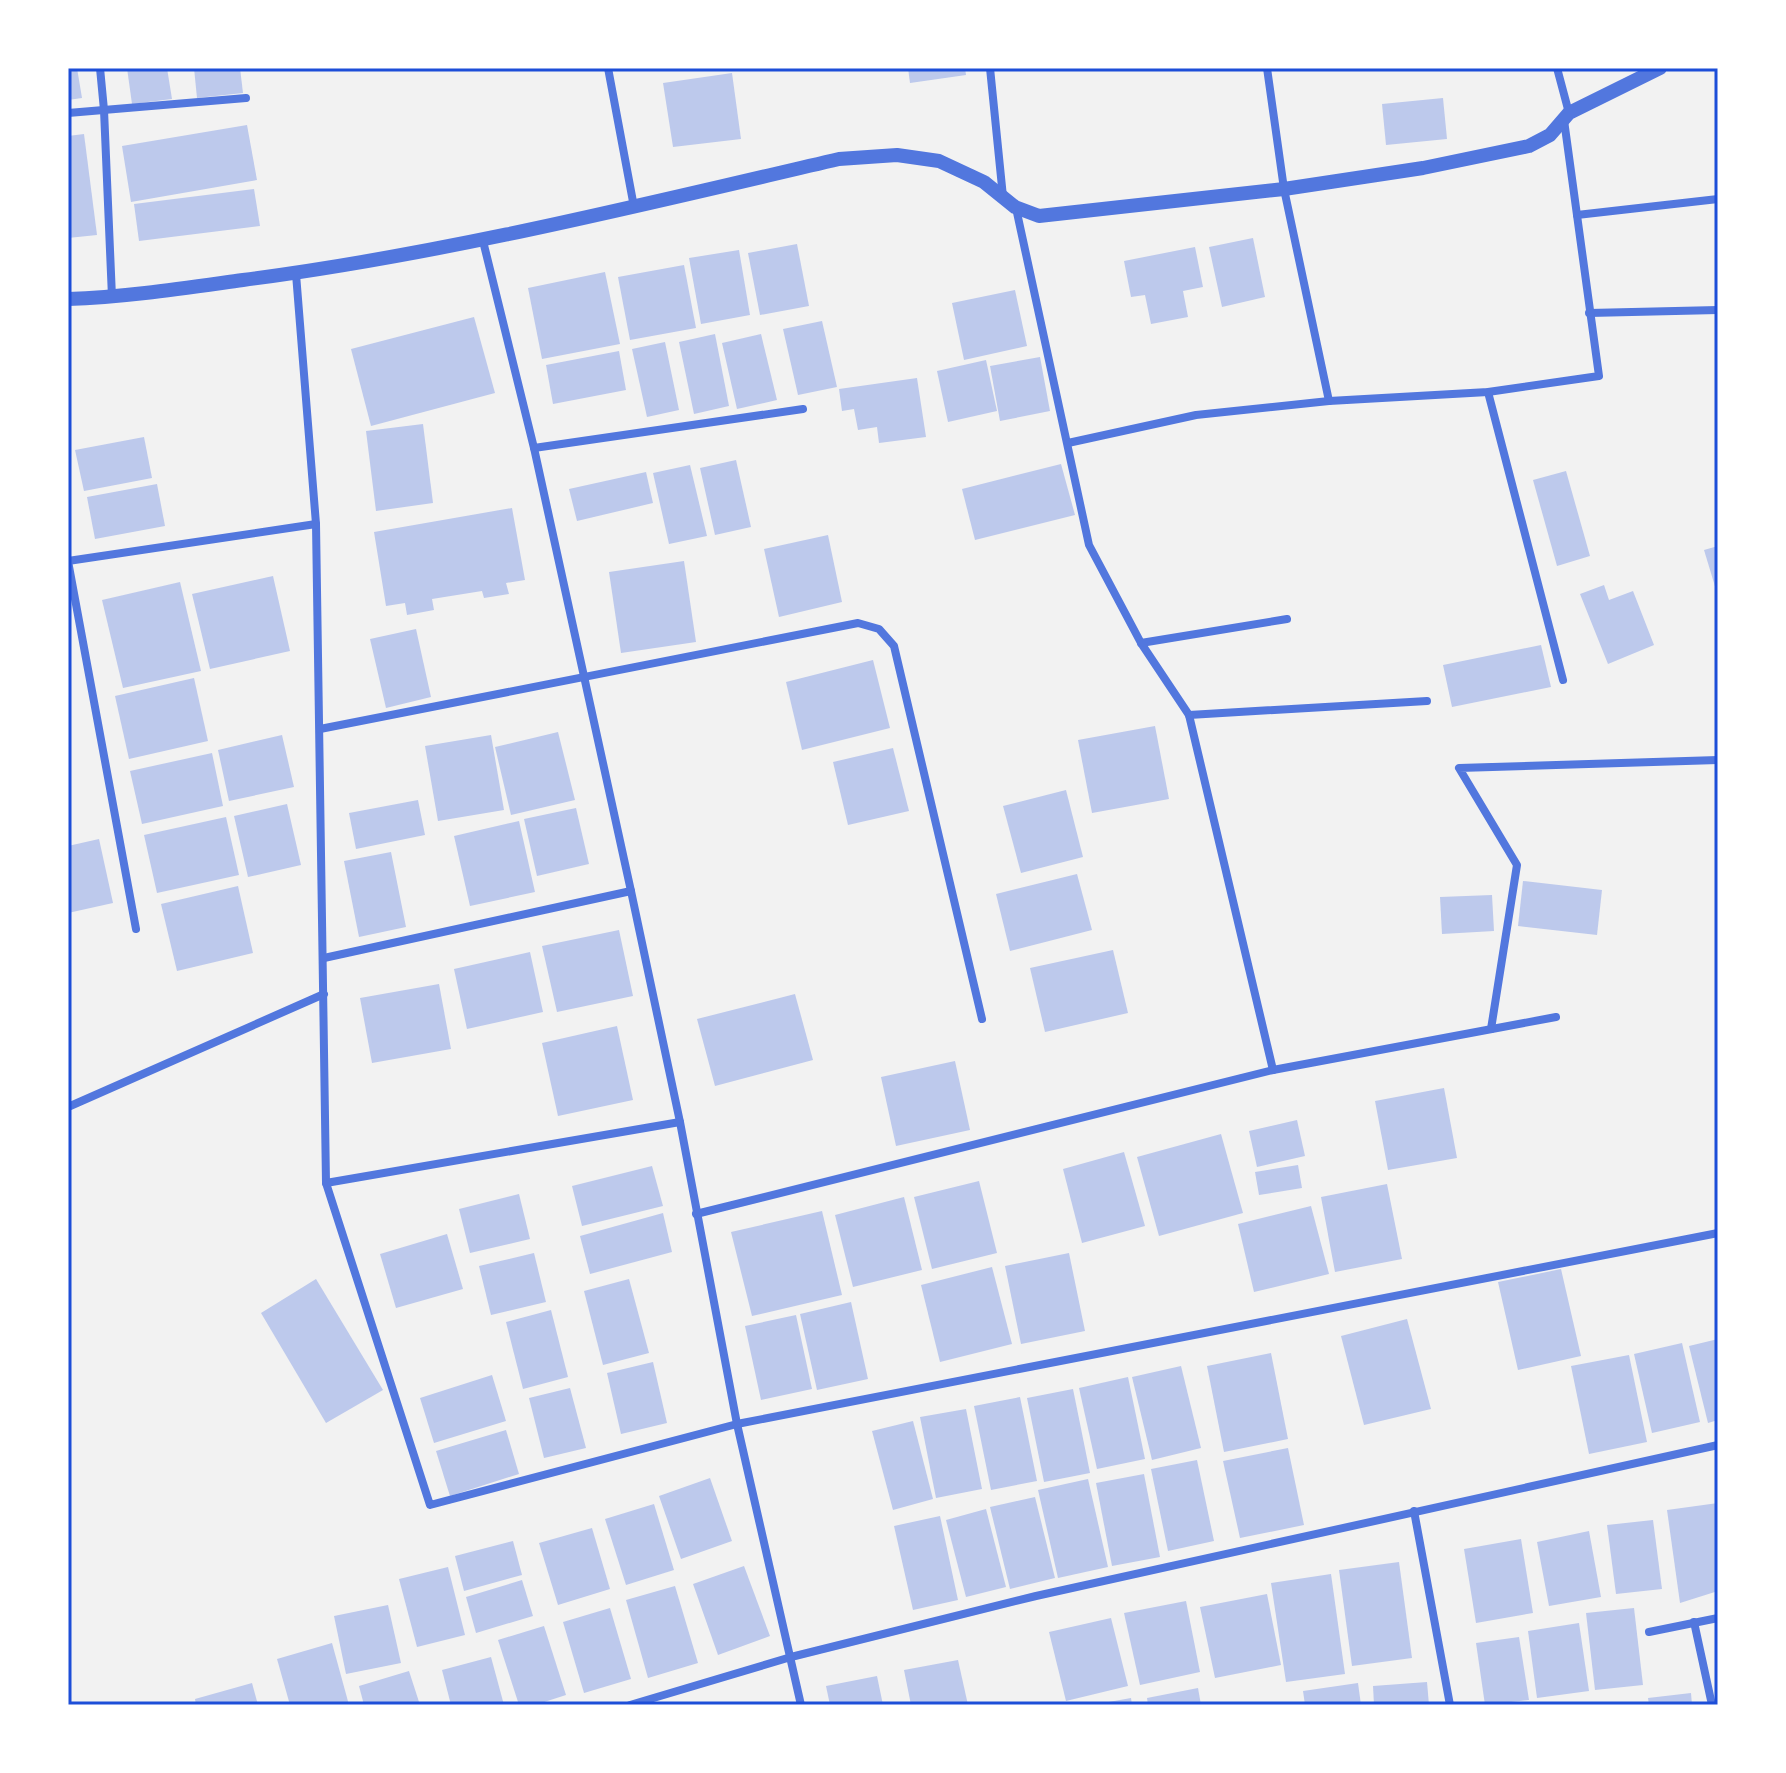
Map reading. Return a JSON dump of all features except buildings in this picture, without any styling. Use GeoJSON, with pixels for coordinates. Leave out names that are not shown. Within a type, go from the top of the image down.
{"type":"FeatureCollection","features":[{"type":"Feature","properties":{"kind":"street"},"geometry":{"type":"LineString","coordinates":[[100,68],[112,298]]}},
{"type":"Feature","properties":{"kind":"street"},"geometry":{"type":"LineString","coordinates":[[608,68],[634,207]]}},
{"type":"Feature","properties":{"kind":"street"},"geometry":{"type":"LineString","coordinates":[[990,68],[1009,202],[1068,443],[1089,545],[1141,643],[1189,715],[1273,1070]]}},
{"type":"Feature","properties":{"kind":"street"},"geometry":{"type":"LineString","coordinates":[[1267,68],[1284,189],[1329,401]]}},
{"type":"Feature","properties":{"kind":"street"},"geometry":{"type":"LineString","coordinates":[[1068,443],[1196,415],[1329,401],[1488,392],[1599,376],[1566,116],[1557,68]]}},
{"type":"Feature","properties":{"kind":"street"},"geometry":{"type":"LineString","coordinates":[[68,299],[112,298],[296,274],[483,241],[839,159],[897,155],[939,161],[984,182],[1009,202],[1039,216],[1284,189],[1423,168],[1529,146],[1550,135],[1566,116],[1660,68]]}},
{"type":"Feature","properties":{"kind":"street"},"geometry":{"type":"LineString","coordinates":[[68,113],[246,98]]}},
{"type":"Feature","properties":{"kind":"street"},"geometry":{"type":"LineString","coordinates":[[1577,215],[1718,199]]}},
{"type":"Feature","properties":{"kind":"street"},"geometry":{"type":"LineString","coordinates":[[483,241],[534,448],[631,891],[680,1122],[737,1424],[801,1705]]}},
{"type":"Feature","properties":{"kind":"street"},"geometry":{"type":"LineString","coordinates":[[296,274],[316,524],[326,1183],[430,1505],[737,1424],[1718,1233]]}},
{"type":"Feature","properties":{"kind":"street"},"geometry":{"type":"LineString","coordinates":[[1589,313],[1718,310]]}},
{"type":"Feature","properties":{"kind":"street"},"geometry":{"type":"LineString","coordinates":[[1488,392],[1563,680]]}},
{"type":"Feature","properties":{"kind":"street"},"geometry":{"type":"LineString","coordinates":[[534,448],[803,409]]}},
{"type":"Feature","properties":{"kind":"street"},"geometry":{"type":"LineString","coordinates":[[136,929],[68,561],[316,524]]}},
{"type":"Feature","properties":{"kind":"street"},"geometry":{"type":"LineString","coordinates":[[1141,643],[1287,619]]}},
{"type":"Feature","properties":{"kind":"street"},"geometry":{"type":"LineString","coordinates":[[320,729],[858,623],[879,629],[894,646],[982,1019]]}},
{"type":"Feature","properties":{"kind":"street"},"geometry":{"type":"LineString","coordinates":[[1189,715],[1427,701]]}},
{"type":"Feature","properties":{"kind":"street"},"geometry":{"type":"LineString","coordinates":[[1491,1029],[1517,865],[1459,768],[1718,760]]}},
{"type":"Feature","properties":{"kind":"street"},"geometry":{"type":"LineString","coordinates":[[324,958],[631,891]]}},
{"type":"Feature","properties":{"kind":"street"},"geometry":{"type":"LineString","coordinates":[[68,1107],[324,994]]}},
{"type":"Feature","properties":{"kind":"street"},"geometry":{"type":"LineString","coordinates":[[696,1214],[1273,1070],[1556,1017]]}},
{"type":"Feature","properties":{"kind":"street"},"geometry":{"type":"LineString","coordinates":[[326,1183],[680,1122]]}},
{"type":"Feature","properties":{"kind":"street"},"geometry":{"type":"LineString","coordinates":[[630,1705],[791,1657],[1036,1596],[1718,1445]]}},
{"type":"Feature","properties":{"kind":"street"},"geometry":{"type":"LineString","coordinates":[[1414,1511],[1450,1705]]}},
{"type":"Feature","properties":{"kind":"street"},"geometry":{"type":"LineString","coordinates":[[1649,1632],[1718,1618]]}},
{"type":"Feature","properties":{"kind":"street"},"geometry":{"type":"LineString","coordinates":[[1694,1622],[1712,1705]]}}]}
